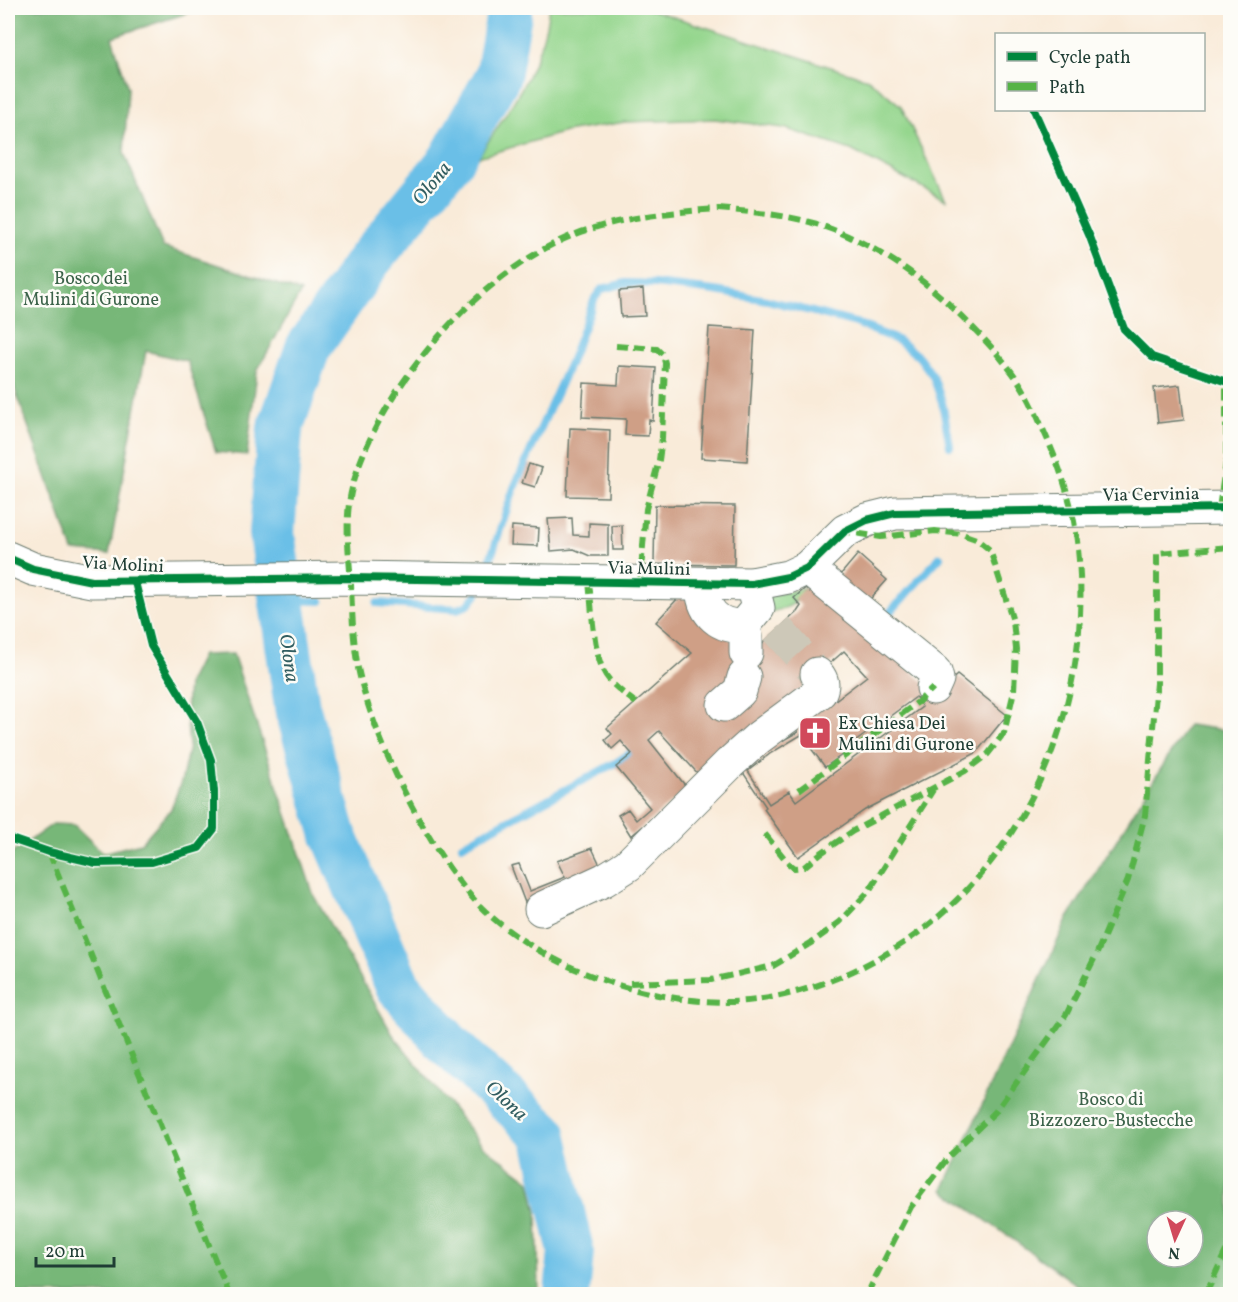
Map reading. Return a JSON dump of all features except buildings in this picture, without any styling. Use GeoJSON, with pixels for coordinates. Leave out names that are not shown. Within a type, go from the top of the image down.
{"type":"FeatureCollection","features":[{"type":"Feature","properties":{"kind":"street","name":"Via Cervinia"},"geometry":{"type":"LineString","coordinates":[[1072,511],[1230,508]]}},
{"type":"Feature","properties":{"kind":"street","name":"Via Mulini"},"geometry":{"type":"LineString","coordinates":[[753,630],[788,577],[807,568],[845,531],[867,520],[895,513],[1072,511]]}},
{"type":"Feature","properties":{"kind":"street","name":"Via Molini"},"geometry":{"type":"LineString","coordinates":[[8,558],[33,569],[92,581],[204,581]]}},
{"type":"Feature","properties":{"kind":"street"},"geometry":{"type":"LineString","coordinates":[[807,568],[935,672],[937,679],[933,688]]}},
{"type":"Feature","properties":{"kind":"street","name":"Via Mulini"},"geometry":{"type":"LineString","coordinates":[[204,581],[350,578],[702,584],[753,630]]}},
{"type":"Feature","properties":{"kind":"street","name":"Via Mulini"},"geometry":{"type":"LineString","coordinates":[[702,584],[702,598],[707,609],[726,625],[753,630]]}},
{"type":"Feature","properties":{"kind":"street"},"geometry":{"type":"LineString","coordinates":[[724,705],[740,691],[753,630]]}},
{"type":"Feature","properties":{"kind":"street"},"geometry":{"type":"LineString","coordinates":[[541,909],[604,880],[628,865],[730,763],[758,738],[820,693],[822,680],[817,674]]}},
{"type":"Feature","properties":{"kind":"green space","name":"Bosco dei Mulini di Gurone"},"geometry":{"type":"Polygon","coordinates":[[[8,8],[203,8],[112,37],[128,88],[124,153],[163,247],[301,292],[257,371],[247,455],[216,452],[187,361],[146,351],[109,554],[73,551],[8,370],[8,8]]]}},
{"type":"Feature","properties":{"kind":"green space"},"geometry":{"type":"Polygon","coordinates":[[[549,8],[646,8],[868,79],[901,106],[946,200],[851,150],[784,128],[715,119],[625,122],[565,132],[478,157],[532,68],[545,29],[549,8]]]}},
{"type":"Feature","properties":{"kind":"green space"},"geometry":{"type":"Polygon","coordinates":[[[806,588],[791,605],[770,612],[766,596],[806,588]]]}},
{"type":"Feature","properties":{"kind":"green space"},"geometry":{"type":"Polygon","coordinates":[[[233,654],[314,896],[393,1035],[482,1145],[530,1181],[537,1212],[539,1294],[8,1294],[8,856],[53,824],[74,825],[103,853],[141,843],[171,809],[182,779],[189,746],[186,714],[188,683],[202,655],[233,654]]]}},
{"type":"Feature","properties":{"kind":"green space","name":"Bosco di Bizzozero-Bustecche"},"geometry":{"type":"Polygon","coordinates":[[[1188,725],[1230,731],[1230,1294],[1090,1294],[943,1190],[1068,918],[1188,725]]]}},
{"type":"Feature","properties":{"kind":"waterway","name":"Olona"},"geometry":{"type":"LineString","coordinates":[[508,8],[509,14],[498,76],[450,161],[369,260],[308,348],[280,429],[272,533],[297,707],[334,835],[398,986],[447,1043],[544,1134],[571,1251],[567,1294]]}},
{"type":"Feature","properties":{"kind":"waterway"},"geometry":{"type":"LineString","coordinates":[[491,557],[514,488],[569,365],[595,298],[602,289],[626,283],[715,291],[767,300],[856,323],[899,341],[919,357],[933,376],[942,402],[950,446]]}},
{"type":"Feature","properties":{"kind":"waterway"},"geometry":{"type":"LineString","coordinates":[[883,620],[940,557]]}},
{"type":"Feature","properties":{"kind":"waterway"},"geometry":{"type":"LineString","coordinates":[[377,603],[457,609],[468,605],[477,594]]}},
{"type":"Feature","properties":{"kind":"waterway"},"geometry":{"type":"LineString","coordinates":[[281,600],[321,601]]}},
{"type":"Feature","properties":{"kind":"waterway"},"geometry":{"type":"LineString","coordinates":[[462,845],[629,754]]}},
{"type":"Feature","properties":{"kind":"tunnel"},"geometry":{"type":"LineString","coordinates":[[777,629],[817,674]]}},
{"type":"Feature","properties":{"kind":"marked path"},"geometry":{"type":"LineString","coordinates":[[718,209],[801,220],[852,238],[889,258],[923,282],[972,327],[1019,382],[1046,436],[1071,506],[1080,575],[1079,635],[1069,695],[1052,752],[1027,807],[994,857],[955,902],[888,953],[822,984],[775,997],[728,1002],[663,996],[598,978],[567,965],[510,932],[485,911],[465,889],[425,831],[407,797],[377,729],[366,697],[355,647],[348,536],[348,512],[352,488],[365,450],[384,412],[409,374],[470,304],[504,275],[540,251],[576,234],[611,223],[646,216],[718,209]]}},
{"type":"Feature","properties":{"kind":"marked path"},"geometry":{"type":"LineString","coordinates":[[616,346],[657,349],[663,355],[665,363],[662,438],[659,460],[646,509],[640,583]]}},
{"type":"Feature","properties":{"kind":"marked path"},"geometry":{"type":"LineString","coordinates":[[1219,508],[1226,462],[1226,380],[1228,381]]}},
{"type":"Feature","properties":{"kind":"marked path"},"geometry":{"type":"LineString","coordinates":[[765,834],[789,864],[794,868],[804,867],[853,831],[965,771],[988,754],[1004,733],[1014,691],[1016,649],[1013,621],[990,550],[976,539],[962,534],[935,531],[881,537],[848,532]]}},
{"type":"Feature","properties":{"kind":"marked path"},"geometry":{"type":"LineString","coordinates":[[867,1294],[911,1207],[949,1156],[995,1112],[1066,1015],[1097,953],[1128,880],[1145,815],[1157,683],[1157,553],[1230,547]]}},
{"type":"Feature","properties":{"kind":"marked path"},"geometry":{"type":"LineString","coordinates":[[589,582],[595,639],[603,670],[613,684],[636,703]]}},
{"type":"Feature","properties":{"kind":"marked path"},"geometry":{"type":"LineString","coordinates":[[799,790],[918,702],[933,688]]}},
{"type":"Feature","properties":{"kind":"marked path"},"geometry":{"type":"LineString","coordinates":[[630,983],[711,980],[773,966],[814,941],[840,922],[869,891],[933,790]]}},
{"type":"Feature","properties":{"kind":"marked path"},"geometry":{"type":"LineString","coordinates":[[49,852],[229,1294]]}},
{"type":"Feature","properties":{"kind":"marked path"},"geometry":{"type":"LineString","coordinates":[[1206,1294],[1230,1242]]}},
{"type":"Feature","properties":{"kind":"cycle path"},"geometry":{"type":"LineString","coordinates":[[1034,111],[1090,237],[1124,329],[1152,357],[1230,383]]}},
{"type":"Feature","properties":{"kind":"cycle path"},"geometry":{"type":"LineString","coordinates":[[8,558],[33,569],[92,581],[350,578],[752,584],[788,577],[807,568],[845,531],[867,520],[895,513],[1230,508]]}},
{"type":"Feature","properties":{"kind":"cycle path"},"geometry":{"type":"LineString","coordinates":[[8,838],[49,852],[96,863],[152,862],[199,848],[214,829],[211,760],[197,722],[151,646],[135,582]]}},
{"type":"Feature","properties":{"kind":"place","name":"Ex Chiesa Dei Mulini di Gurone"},"geometry":{"type":"Point","coordinates":[815,733]}}]}
